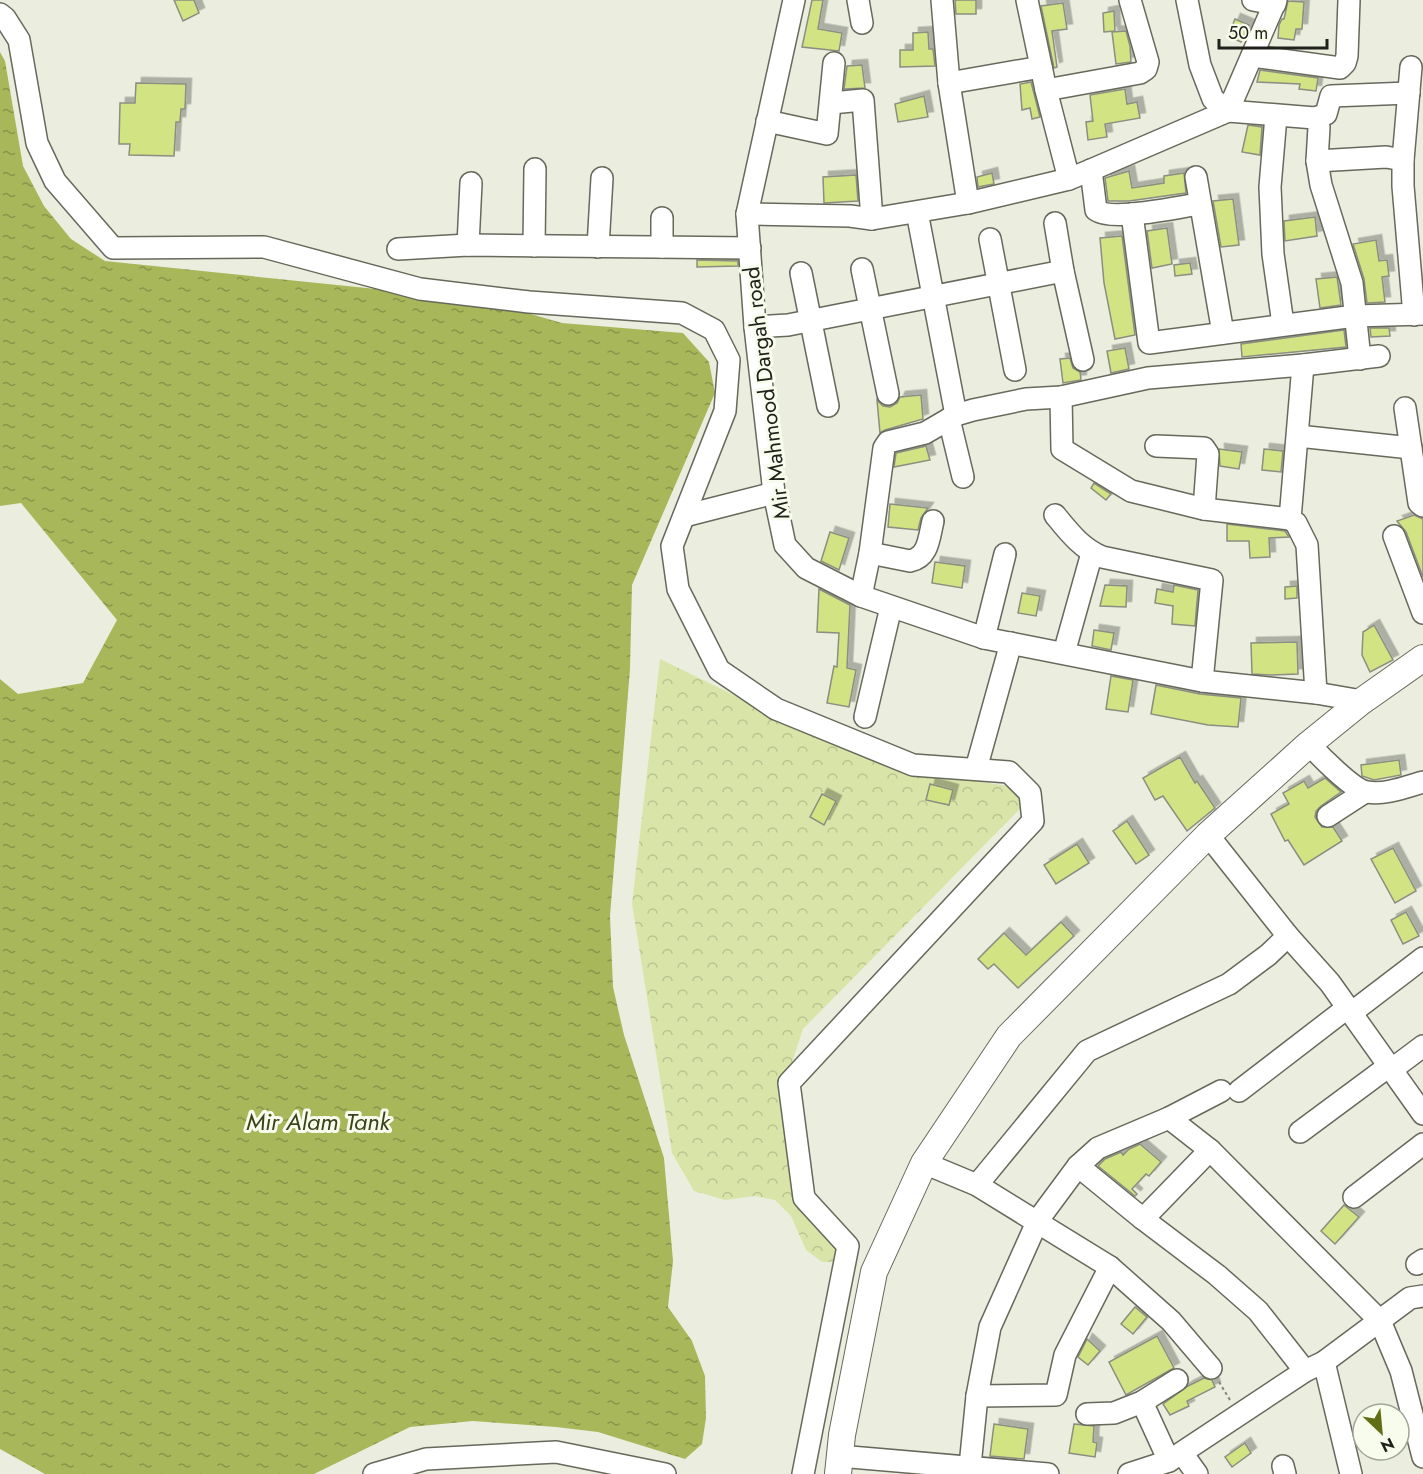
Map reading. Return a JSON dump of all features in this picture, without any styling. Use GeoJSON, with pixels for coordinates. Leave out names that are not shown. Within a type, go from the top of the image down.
{"type":"FeatureCollection","features":[{"type":"Feature","properties":{"kind":"main road"},"geometry":{"type":"LineString","coordinates":[[839,1465],[874,1272],[924,1163],[1009,1036],[1208,836],[1309,744],[1362,701],[1423,658]]}},
{"type":"Feature","properties":{"kind":"street","name":"Mir Mahmood Dargah road"},"geometry":{"type":"LineString","coordinates":[[794,0],[747,214],[755,327],[774,494],[785,545],[806,568],[861,596],[984,638],[1202,681],[1316,693],[1362,701]]}},
{"type":"Feature","properties":{"kind":"street"},"geometry":{"type":"LineString","coordinates":[[858,0],[862,23]]}},
{"type":"Feature","properties":{"kind":"street"},"geometry":{"type":"LineString","coordinates":[[942,0],[949,83],[968,203]]}},
{"type":"Feature","properties":{"kind":"street"},"geometry":{"type":"LineString","coordinates":[[1027,0],[1046,90],[1070,179]]}},
{"type":"Feature","properties":{"kind":"street"},"geometry":{"type":"LineString","coordinates":[[1046,90],[1140,73],[1146,69],[1148,62],[1130,0]]}},
{"type":"Feature","properties":{"kind":"street"},"geometry":{"type":"LineString","coordinates":[[1187,0],[1200,65],[1213,99],[1228,111]]}},
{"type":"Feature","properties":{"kind":"street"},"geometry":{"type":"LineString","coordinates":[[1228,111],[1275,2],[1253,0]]}},
{"type":"Feature","properties":{"kind":"street"},"geometry":{"type":"LineString","coordinates":[[1252,57],[1340,68],[1347,56],[1349,0]]}},
{"type":"Feature","properties":{"kind":"street"},"geometry":{"type":"LineString","coordinates":[[0,14],[19,40],[37,143],[55,181],[113,248],[264,247],[420,289],[528,302],[682,313],[714,330],[729,360],[725,411],[672,546],[678,589],[719,670],[777,709],[913,765],[1008,772],[1030,793],[1033,821],[789,1083],[804,1198],[848,1246],[803,1474]]}},
{"type":"Feature","properties":{"kind":"street"},"geometry":{"type":"LineString","coordinates":[[767,121],[827,134],[834,63]]}},
{"type":"Feature","properties":{"kind":"street"},"geometry":{"type":"LineString","coordinates":[[949,83],[1041,67]]}},
{"type":"Feature","properties":{"kind":"street"},"geometry":{"type":"LineString","coordinates":[[1132,214],[1149,342],[1355,316],[1418,315],[1402,186],[1403,159],[1413,107],[1412,67]]}},
{"type":"Feature","properties":{"kind":"street"},"geometry":{"type":"LineString","coordinates":[[747,214],[850,216],[872,219],[968,203],[1070,179],[1228,111],[1315,118],[1326,114],[1331,96],[1413,107]]}},
{"type":"Feature","properties":{"kind":"street"},"geometry":{"type":"LineString","coordinates":[[831,103],[863,100],[872,219]]}},
{"type":"Feature","properties":{"kind":"street"},"geometry":{"type":"LineString","coordinates":[[1276,116],[1270,187],[1273,254],[1283,324]]}},
{"type":"Feature","properties":{"kind":"street"},"geometry":{"type":"LineString","coordinates":[[861,596],[870,553],[884,448],[888,442],[925,433],[952,417],[1026,399],[1061,397],[1148,378],[1369,357],[1355,316],[1352,283],[1321,184],[1317,161],[1319,127],[1315,118]]}},
{"type":"Feature","properties":{"kind":"street"},"geometry":{"type":"LineString","coordinates":[[1317,161],[1386,157],[1403,159]]}},
{"type":"Feature","properties":{"kind":"street"},"geometry":{"type":"LineString","coordinates":[[534,246],[535,169]]}},
{"type":"Feature","properties":{"kind":"street"},"geometry":{"type":"LineString","coordinates":[[1091,170],[1096,210],[1106,215],[1132,214],[1199,204]]}},
{"type":"Feature","properties":{"kind":"street"},"geometry":{"type":"LineString","coordinates":[[1196,177],[1223,333]]}},
{"type":"Feature","properties":{"kind":"street"},"geometry":{"type":"LineString","coordinates":[[598,247],[602,178]]}},
{"type":"Feature","properties":{"kind":"street"},"geometry":{"type":"LineString","coordinates":[[468,245],[471,183]]}},
{"type":"Feature","properties":{"kind":"street"},"geometry":{"type":"LineString","coordinates":[[917,212],[934,298],[963,477]]}},
{"type":"Feature","properties":{"kind":"street"},"geometry":{"type":"LineString","coordinates":[[662,218],[662,247]]}},
{"type":"Feature","properties":{"kind":"street"},"geometry":{"type":"LineString","coordinates":[[1055,223],[1083,360]]}},
{"type":"Feature","properties":{"kind":"street"},"geometry":{"type":"LineString","coordinates":[[990,239],[1015,370]]}},
{"type":"Feature","properties":{"kind":"street"},"geometry":{"type":"LineString","coordinates":[[398,249],[468,245],[750,248]]}},
{"type":"Feature","properties":{"kind":"street"},"geometry":{"type":"LineString","coordinates":[[862,269],[888,394]]}},
{"type":"Feature","properties":{"kind":"street"},"geometry":{"type":"LineString","coordinates":[[755,327],[788,325],[1063,271]]}},
{"type":"Feature","properties":{"kind":"street"},"geometry":{"type":"LineString","coordinates":[[801,273],[828,406]]}},
{"type":"Feature","properties":{"kind":"street"},"geometry":{"type":"LineString","coordinates":[[1290,519],[1303,365]]}},
{"type":"Feature","properties":{"kind":"street"},"geometry":{"type":"LineString","coordinates":[[1061,397],[1062,449],[1131,490],[1204,509],[1290,519],[1296,523],[1307,545],[1316,693]]}},
{"type":"Feature","properties":{"kind":"street"},"geometry":{"type":"LineString","coordinates":[[1405,408],[1419,503],[1423,506]]}},
{"type":"Feature","properties":{"kind":"street"},"geometry":{"type":"LineString","coordinates":[[1298,436],[1412,448]]}},
{"type":"Feature","properties":{"kind":"street"},"geometry":{"type":"LineString","coordinates":[[1156,446],[1204,448],[1208,454],[1204,509]]}},
{"type":"Feature","properties":{"kind":"street"},"geometry":{"type":"LineString","coordinates":[[684,516],[774,494]]}},
{"type":"Feature","properties":{"kind":"street"},"geometry":{"type":"LineString","coordinates":[[1055,515],[1079,543],[1092,553],[1212,580],[1202,681]]}},
{"type":"Feature","properties":{"kind":"street"},"geometry":{"type":"LineString","coordinates":[[870,553],[910,561],[917,560],[923,556],[926,549],[933,521]]}},
{"type":"Feature","properties":{"kind":"street"},"geometry":{"type":"LineString","coordinates":[[1395,536],[1423,613]]}},
{"type":"Feature","properties":{"kind":"street"},"geometry":{"type":"LineString","coordinates":[[1064,653],[1092,553]]}},
{"type":"Feature","properties":{"kind":"street"},"geometry":{"type":"LineString","coordinates":[[984,638],[1005,554]]}},
{"type":"Feature","properties":{"kind":"street"},"geometry":{"type":"LineString","coordinates":[[865,717],[891,607]]}},
{"type":"Feature","properties":{"kind":"street"},"geometry":{"type":"LineString","coordinates":[[976,769],[1011,643]]}},
{"type":"Feature","properties":{"kind":"street"},"geometry":{"type":"LineString","coordinates":[[1309,744],[1331,766],[1365,792]]}},
{"type":"Feature","properties":{"kind":"street"},"geometry":{"type":"LineString","coordinates":[[1328,816],[1365,792],[1384,792],[1423,782]]}},
{"type":"Feature","properties":{"kind":"street"},"geometry":{"type":"LineString","coordinates":[[1208,836],[1288,936],[1330,983],[1423,1114]]}},
{"type":"Feature","properties":{"kind":"street"},"geometry":{"type":"LineString","coordinates":[[977,1185],[1087,1051],[1228,984],[1268,955],[1288,936]]}},
{"type":"Feature","properties":{"kind":"street"},"geometry":{"type":"LineString","coordinates":[[970,1466],[977,1396],[990,1327],[1038,1220],[1078,1166],[1098,1148],[1230,1091],[1423,958]]}},
{"type":"Feature","properties":{"kind":"street"},"geometry":{"type":"LineString","coordinates":[[1300,1132],[1423,1046]]}},
{"type":"Feature","properties":{"kind":"street"},"geometry":{"type":"LineString","coordinates":[[1169,1118],[1210,1150],[1380,1321],[1401,1371],[1423,1457]]}},
{"type":"Feature","properties":{"kind":"street"},"geometry":{"type":"LineString","coordinates":[[1354,1197],[1423,1144]]}},
{"type":"Feature","properties":{"kind":"street"},"geometry":{"type":"LineString","coordinates":[[1143,1219],[1210,1150]]}},
{"type":"Feature","properties":{"kind":"street"},"geometry":{"type":"LineString","coordinates":[[924,1163],[977,1185],[1038,1220],[1110,1267],[1171,1321],[1211,1368]]}},
{"type":"Feature","properties":{"kind":"street"},"geometry":{"type":"LineString","coordinates":[[1078,1166],[1217,1275],[1258,1311],[1314,1367],[1351,1474]]}},
{"type":"Feature","properties":{"kind":"street"},"geometry":{"type":"LineString","coordinates":[[977,1396],[1056,1395],[1065,1355],[1110,1267]]}},
{"type":"Feature","properties":{"kind":"street"},"geometry":{"type":"LineString","coordinates":[[1142,1473],[1176,1457],[1239,1416],[1314,1367],[1410,1298],[1423,1296]]}},
{"type":"Feature","properties":{"kind":"street"},"geometry":{"type":"LineString","coordinates":[[1087,1414],[1114,1413],[1142,1402],[1177,1380]]}},
{"type":"Feature","properties":{"kind":"street"},"geometry":{"type":"LineString","coordinates":[[1142,1402],[1176,1457],[1197,1474]]}},
{"type":"Feature","properties":{"kind":"street"},"geometry":{"type":"LineString","coordinates":[[374,1474],[556,1452],[665,1474]]}},
{"type":"Feature","properties":{"kind":"street"},"geometry":{"type":"LineString","coordinates":[[839,1465],[970,1466],[1048,1474]]}},
{"type":"Feature","properties":{"kind":"street"},"geometry":{"type":"LineString","coordinates":[[1419,1474],[1423,1467]]}},
{"type":"Feature","properties":{"kind":"path"},"geometry":{"type":"LineString","coordinates":[[1211,1368],[1239,1416]]}},
{"type":"Feature","properties":{"kind":"green space"},"geometry":{"type":"Polygon","coordinates":[[[660,659],[816,735],[905,770],[1014,787],[1022,807],[803,1029],[784,1086],[800,1199],[845,1247],[837,1262],[822,1262],[806,1250],[791,1216],[775,1200],[755,1196],[725,1200],[694,1191],[672,1153],[632,904],[660,659]]]}},
{"type":"Feature","properties":{"kind":"water","name":"Mir Alam Tank"},"geometry":{"type":"Polygon","coordinates":[[[0,52],[5,61],[23,166],[44,206],[71,239],[105,261],[376,289],[421,298],[513,309],[562,323],[683,333],[709,362],[715,393],[632,585],[630,669],[610,916],[613,987],[624,1035],[664,1158],[673,1261],[668,1307],[692,1341],[705,1376],[706,1418],[702,1444],[685,1459],[598,1432],[473,1421],[410,1427],[314,1474],[45,1474],[0,1449],[0,679],[18,694],[83,683],[117,620],[21,503],[0,506],[0,52]]]}},
{"type":"Feature","properties":{"kind":"building"},"geometry":{"type":"Polygon","coordinates":[[[174,0],[194,0],[199,13],[183,21],[174,0]]]}},
{"type":"Feature","properties":{"kind":"building"},"geometry":{"type":"Polygon","coordinates":[[[812,0],[823,0],[818,29],[842,33],[839,51],[802,47],[812,0]]]}},
{"type":"Feature","properties":{"kind":"building"},"geometry":{"type":"Polygon","coordinates":[[[955,0],[976,0],[976,14],[956,14],[955,0]]]}},
{"type":"Feature","properties":{"kind":"building"},"geometry":{"type":"Polygon","coordinates":[[[1288,1],[1304,2],[1302,29],[1296,29],[1294,40],[1278,38],[1279,25],[1284,19],[1288,1]]]}},
{"type":"Feature","properties":{"kind":"building"},"geometry":{"type":"Polygon","coordinates":[[[1063,3],[1067,29],[1052,31],[1057,67],[1054,68],[1041,6],[1063,3]]]}},
{"type":"Feature","properties":{"kind":"building"},"geometry":{"type":"Polygon","coordinates":[[[1114,11],[1115,31],[1104,32],[1103,13],[1114,11]]]}},
{"type":"Feature","properties":{"kind":"building"},"geometry":{"type":"Polygon","coordinates":[[[1235,19],[1249,25],[1241,42],[1228,36],[1235,19]]]}},
{"type":"Feature","properties":{"kind":"building"},"geometry":{"type":"Polygon","coordinates":[[[1126,31],[1131,62],[1116,64],[1112,32],[1126,31]]]}},
{"type":"Feature","properties":{"kind":"building"},"geometry":{"type":"Polygon","coordinates":[[[928,32],[929,49],[933,49],[935,66],[900,67],[900,50],[913,50],[913,33],[928,32]]]}},
{"type":"Feature","properties":{"kind":"building"},"geometry":{"type":"Polygon","coordinates":[[[862,65],[865,88],[844,89],[847,66],[862,65]]]}},
{"type":"Feature","properties":{"kind":"building"},"geometry":{"type":"Polygon","coordinates":[[[1260,70],[1318,78],[1316,91],[1299,89],[1300,84],[1257,82],[1260,70]]]}},
{"type":"Feature","properties":{"kind":"building"},"geometry":{"type":"Polygon","coordinates":[[[1031,82],[1040,117],[1032,119],[1030,108],[1022,110],[1020,84],[1031,82]]]}},
{"type":"Feature","properties":{"kind":"building"},"geometry":{"type":"Polygon","coordinates":[[[136,83],[186,84],[185,109],[181,109],[180,122],[176,122],[174,156],[129,155],[130,144],[119,144],[120,103],[135,103],[136,83]]]}},
{"type":"Feature","properties":{"kind":"building"},"geometry":{"type":"Polygon","coordinates":[[[1125,89],[1127,104],[1137,102],[1140,118],[1105,124],[1107,137],[1088,140],[1086,122],[1093,121],[1090,95],[1125,89]]]}},
{"type":"Feature","properties":{"kind":"building"},"geometry":{"type":"Polygon","coordinates":[[[924,96],[928,117],[898,122],[895,104],[924,96]]]}},
{"type":"Feature","properties":{"kind":"building"},"geometry":{"type":"Polygon","coordinates":[[[1248,125],[1262,127],[1260,155],[1242,152],[1248,125]]]}},
{"type":"Feature","properties":{"kind":"building"},"geometry":{"type":"Polygon","coordinates":[[[1129,171],[1132,188],[1164,183],[1164,176],[1184,173],[1186,193],[1129,201],[1108,201],[1105,178],[1129,171]]]}},
{"type":"Feature","properties":{"kind":"building"},"geometry":{"type":"Polygon","coordinates":[[[992,173],[994,184],[978,187],[977,177],[992,173]]]}},
{"type":"Feature","properties":{"kind":"building"},"geometry":{"type":"Polygon","coordinates":[[[856,175],[858,201],[824,203],[823,177],[856,175]]]}},
{"type":"Feature","properties":{"kind":"building"},"geometry":{"type":"Polygon","coordinates":[[[1233,199],[1239,245],[1221,247],[1213,201],[1233,199]]]}},
{"type":"Feature","properties":{"kind":"building"},"geometry":{"type":"Polygon","coordinates":[[[1315,217],[1317,236],[1285,241],[1284,221],[1315,217]]]}},
{"type":"Feature","properties":{"kind":"building"},"geometry":{"type":"Polygon","coordinates":[[[1167,228],[1172,264],[1152,268],[1147,231],[1167,228]]]}},
{"type":"Feature","properties":{"kind":"building"},"geometry":{"type":"Polygon","coordinates":[[[1122,236],[1135,335],[1115,339],[1104,283],[1100,238],[1122,236]]]}},
{"type":"Feature","properties":{"kind":"building"},"geometry":{"type":"Polygon","coordinates":[[[1376,240],[1379,261],[1387,260],[1389,276],[1382,277],[1385,302],[1367,303],[1364,279],[1353,244],[1376,240]]]}},
{"type":"Feature","properties":{"kind":"building"},"geometry":{"type":"Polygon","coordinates":[[[697,260],[738,261],[738,266],[697,267],[697,260]]]}},
{"type":"Feature","properties":{"kind":"building"},"geometry":{"type":"Polygon","coordinates":[[[1190,263],[1192,274],[1175,276],[1174,265],[1190,263]]]}},
{"type":"Feature","properties":{"kind":"building"},"geometry":{"type":"Polygon","coordinates":[[[1337,277],[1341,305],[1320,308],[1316,279],[1337,277]]]}},
{"type":"Feature","properties":{"kind":"building"},"geometry":{"type":"Polygon","coordinates":[[[1370,328],[1389,328],[1390,336],[1371,337],[1370,328]]]}},
{"type":"Feature","properties":{"kind":"building"},"geometry":{"type":"Polygon","coordinates":[[[1344,330],[1346,347],[1242,357],[1241,344],[1344,330]]]}},
{"type":"Feature","properties":{"kind":"building"},"geometry":{"type":"Polygon","coordinates":[[[1125,348],[1129,369],[1111,373],[1107,351],[1125,348]]]}},
{"type":"Feature","properties":{"kind":"building"},"geometry":{"type":"Polygon","coordinates":[[[1070,358],[1073,368],[1080,372],[1081,380],[1063,383],[1060,359],[1070,358]]]}},
{"type":"Feature","properties":{"kind":"building"},"geometry":{"type":"Polygon","coordinates":[[[921,395],[923,419],[880,433],[877,400],[883,406],[890,407],[897,403],[900,397],[921,395]]]}},
{"type":"Feature","properties":{"kind":"building"},"geometry":{"type":"Polygon","coordinates":[[[926,446],[930,460],[894,467],[896,453],[926,446]]]}},
{"type":"Feature","properties":{"kind":"building"},"geometry":{"type":"Polygon","coordinates":[[[1219,449],[1242,452],[1239,469],[1220,466],[1219,449]]]}},
{"type":"Feature","properties":{"kind":"building"},"geometry":{"type":"Polygon","coordinates":[[[1264,449],[1283,451],[1281,472],[1262,470],[1264,449]]]}},
{"type":"Feature","properties":{"kind":"building"},"geometry":{"type":"Polygon","coordinates":[[[1094,483],[1111,494],[1106,500],[1091,488],[1094,483]]]}},
{"type":"Feature","properties":{"kind":"building"},"geometry":{"type":"Polygon","coordinates":[[[890,504],[928,508],[921,518],[918,530],[888,527],[890,504]]]}},
{"type":"Feature","properties":{"kind":"building"},"geometry":{"type":"Polygon","coordinates":[[[1414,515],[1423,519],[1423,577],[1406,532],[1397,521],[1414,515]]]}},
{"type":"Feature","properties":{"kind":"building"},"geometry":{"type":"Polygon","coordinates":[[[1227,524],[1285,531],[1289,537],[1269,538],[1270,557],[1250,558],[1249,541],[1227,541],[1227,524]]]}},
{"type":"Feature","properties":{"kind":"building"},"geometry":{"type":"Polygon","coordinates":[[[830,532],[849,538],[839,570],[821,561],[830,532]]]}},
{"type":"Feature","properties":{"kind":"building"},"geometry":{"type":"Polygon","coordinates":[[[935,562],[965,566],[962,588],[932,583],[935,562]]]}},
{"type":"Feature","properties":{"kind":"building"},"geometry":{"type":"Polygon","coordinates":[[[1105,585],[1127,586],[1126,607],[1100,606],[1105,585]]]}},
{"type":"Feature","properties":{"kind":"building"},"geometry":{"type":"Polygon","coordinates":[[[1174,585],[1198,590],[1195,626],[1172,624],[1173,606],[1155,603],[1157,589],[1173,592],[1174,585]]]}},
{"type":"Feature","properties":{"kind":"building"},"geometry":{"type":"Polygon","coordinates":[[[1297,586],[1297,598],[1285,599],[1285,587],[1297,586]]]}},
{"type":"Feature","properties":{"kind":"building"},"geometry":{"type":"Polygon","coordinates":[[[819,589],[850,605],[847,668],[856,670],[849,707],[827,703],[834,666],[837,667],[839,633],[817,632],[819,589]]]}},
{"type":"Feature","properties":{"kind":"building"},"geometry":{"type":"Polygon","coordinates":[[[1022,593],[1040,596],[1036,616],[1018,613],[1022,593]]]}},
{"type":"Feature","properties":{"kind":"building"},"geometry":{"type":"Polygon","coordinates":[[[1374,625],[1393,660],[1370,672],[1362,655],[1363,632],[1374,625]]]}},
{"type":"Feature","properties":{"kind":"building"},"geometry":{"type":"Polygon","coordinates":[[[1094,630],[1114,633],[1111,650],[1092,646],[1094,630]]]}},
{"type":"Feature","properties":{"kind":"building"},"geometry":{"type":"Polygon","coordinates":[[[1297,642],[1298,674],[1252,674],[1251,643],[1297,642]]]}},
{"type":"Feature","properties":{"kind":"building"},"geometry":{"type":"Polygon","coordinates":[[[1111,676],[1133,680],[1128,712],[1106,709],[1111,676]]]}},
{"type":"Feature","properties":{"kind":"building"},"geometry":{"type":"Polygon","coordinates":[[[1156,685],[1200,694],[1241,698],[1238,727],[1208,725],[1151,714],[1156,685]]]}},
{"type":"Feature","properties":{"kind":"building"},"geometry":{"type":"Polygon","coordinates":[[[1180,757],[1195,783],[1197,781],[1215,808],[1187,831],[1163,796],[1155,800],[1143,778],[1180,757]]]}},
{"type":"Feature","properties":{"kind":"building"},"geometry":{"type":"Polygon","coordinates":[[[1399,760],[1401,775],[1374,780],[1362,776],[1361,765],[1399,760]]]}},
{"type":"Feature","properties":{"kind":"building"},"geometry":{"type":"Polygon","coordinates":[[[1325,778],[1341,792],[1321,806],[1316,811],[1315,817],[1322,827],[1333,827],[1342,841],[1304,865],[1288,840],[1285,841],[1271,814],[1289,804],[1283,793],[1304,781],[1308,788],[1325,778]]]}},
{"type":"Feature","properties":{"kind":"building"},"geometry":{"type":"Polygon","coordinates":[[[930,784],[953,790],[949,805],[926,800],[930,784]]]}},
{"type":"Feature","properties":{"kind":"building"},"geometry":{"type":"Polygon","coordinates":[[[822,794],[836,801],[824,825],[810,817],[822,794]]]}},
{"type":"Feature","properties":{"kind":"building"},"geometry":{"type":"Polygon","coordinates":[[[1127,821],[1149,855],[1136,864],[1113,831],[1127,821]]]}},
{"type":"Feature","properties":{"kind":"building"},"geometry":{"type":"Polygon","coordinates":[[[1077,844],[1089,863],[1056,884],[1044,865],[1077,844]]]}},
{"type":"Feature","properties":{"kind":"building"},"geometry":{"type":"Polygon","coordinates":[[[1393,848],[1416,891],[1395,903],[1371,859],[1393,848]]]}},
{"type":"Feature","properties":{"kind":"building"},"geometry":{"type":"Polygon","coordinates":[[[1406,912],[1419,936],[1403,944],[1391,920],[1406,912]]]}},
{"type":"Feature","properties":{"kind":"building"},"geometry":{"type":"Polygon","coordinates":[[[1061,922],[1074,936],[1018,988],[994,964],[988,969],[978,959],[1004,933],[1026,955],[1061,922]]]}},
{"type":"Feature","properties":{"kind":"building"},"geometry":{"type":"Polygon","coordinates":[[[1140,1144],[1161,1162],[1149,1176],[1146,1174],[1132,1189],[1137,1194],[1135,1196],[1098,1166],[1105,1159],[1121,1152],[1123,1155],[1140,1144]]]}},
{"type":"Feature","properties":{"kind":"building"},"geometry":{"type":"Polygon","coordinates":[[[1344,1205],[1359,1217],[1335,1244],[1321,1231],[1344,1205]]]}},
{"type":"Feature","properties":{"kind":"building"},"geometry":{"type":"Polygon","coordinates":[[[1135,1307],[1147,1317],[1133,1334],[1121,1324],[1135,1307]]]}},
{"type":"Feature","properties":{"kind":"building"},"geometry":{"type":"Polygon","coordinates":[[[1157,1336],[1174,1368],[1126,1395],[1109,1362],[1157,1336]]]}},
{"type":"Feature","properties":{"kind":"building"},"geometry":{"type":"Polygon","coordinates":[[[1087,1339],[1100,1351],[1088,1365],[1078,1357],[1087,1339]]]}},
{"type":"Feature","properties":{"kind":"building"},"geometry":{"type":"Polygon","coordinates":[[[1204,1378],[1212,1380],[1215,1387],[1187,1401],[1189,1406],[1170,1415],[1163,1404],[1188,1386],[1204,1378]]]}},
{"type":"Feature","properties":{"kind":"building"},"geometry":{"type":"Polygon","coordinates":[[[994,1424],[1028,1429],[1024,1459],[990,1456],[994,1424]]]}},
{"type":"Feature","properties":{"kind":"building"},"geometry":{"type":"Polygon","coordinates":[[[1074,1424],[1094,1426],[1093,1442],[1097,1443],[1095,1457],[1069,1453],[1074,1424]]]}},
{"type":"Feature","properties":{"kind":"building"},"geometry":{"type":"Polygon","coordinates":[[[1245,1443],[1251,1453],[1232,1467],[1225,1457],[1245,1443]]]}}]}
